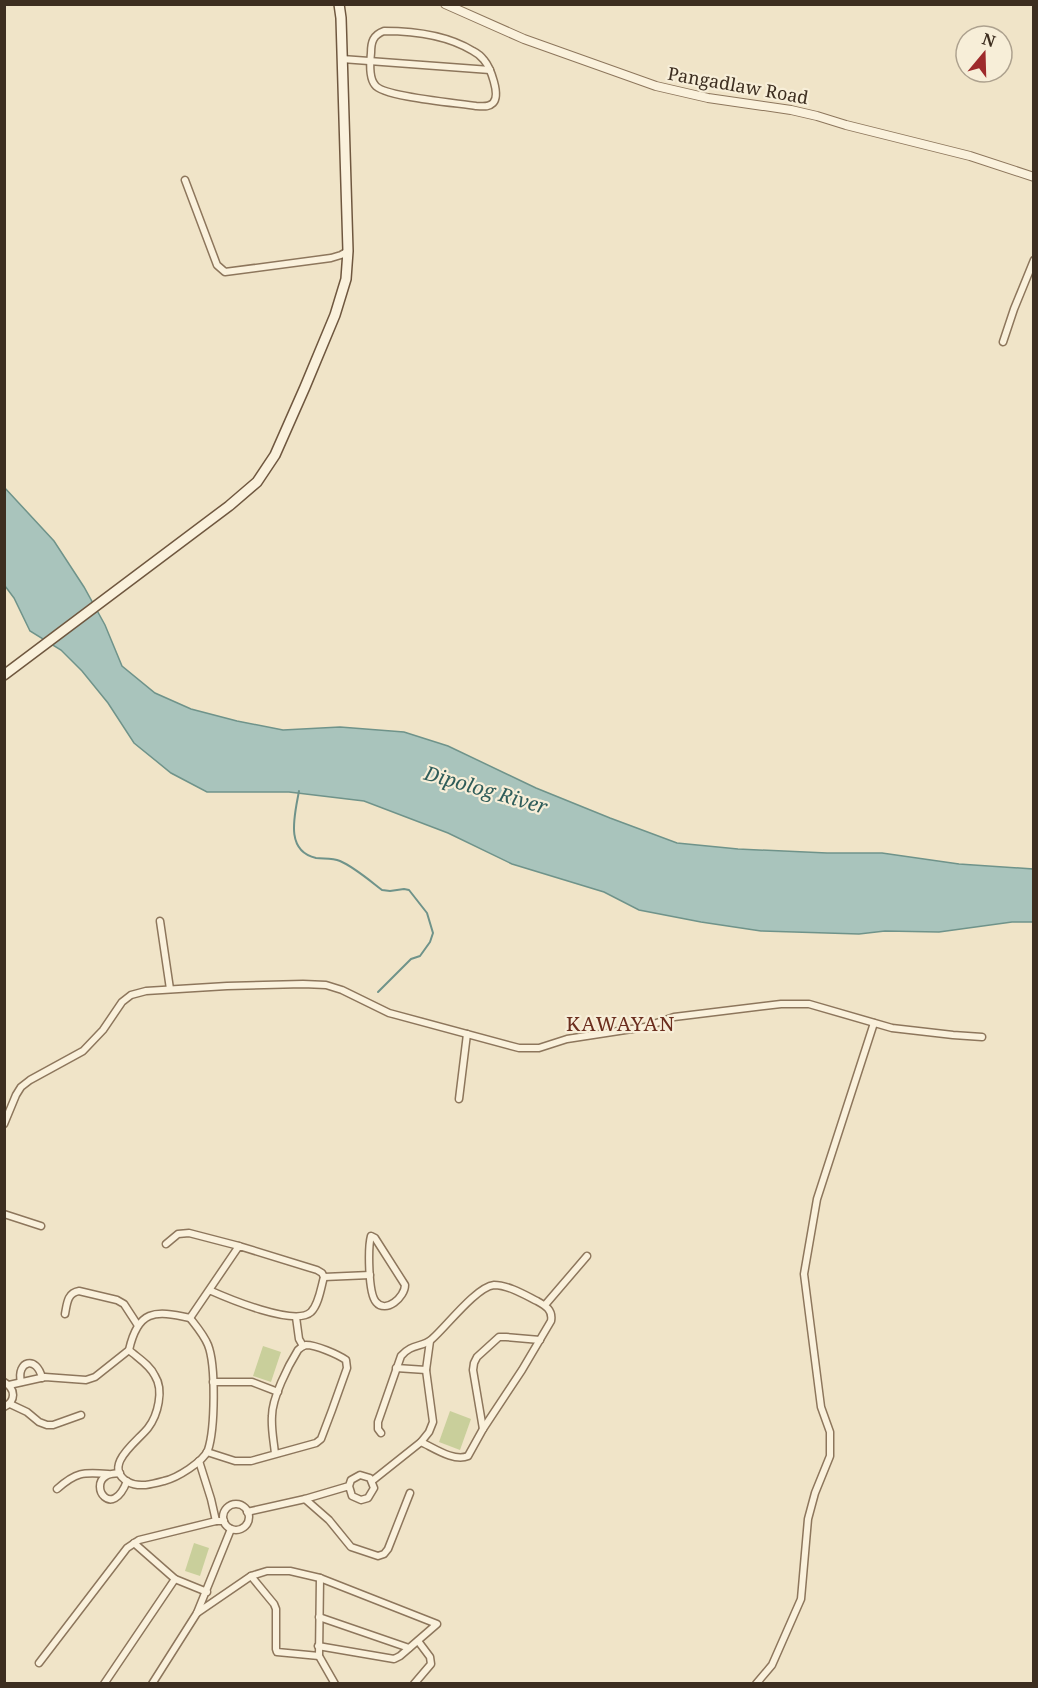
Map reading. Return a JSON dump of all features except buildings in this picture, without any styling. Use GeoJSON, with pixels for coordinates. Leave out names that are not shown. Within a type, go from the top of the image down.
{"type":"FeatureCollection","features":[{"type":"Feature","properties":{"kind":"main road"},"geometry":{"type":"LineString","coordinates":[[4,675],[229,506],[256,482],[275,454],[306,387],[335,315],[346,279],[348,250],[339,4]]}},
{"type":"Feature","properties":{"kind":"street","name":"Pangadlaw Road"},"geometry":{"type":"LineString","coordinates":[[445,4],[524,39],[656,86],[708,98],[817,116],[970,156],[1034,177]]}},
{"type":"Feature","properties":{"kind":"street"},"geometry":{"type":"LineString","coordinates":[[384,31],[430,34],[471,50],[483,58],[490,70],[496,93],[492,104],[486,107],[383,92],[372,82],[370,61],[372,40],[376,34],[384,31]]}},
{"type":"Feature","properties":{"kind":"street"},"geometry":{"type":"LineString","coordinates":[[342,59],[490,70]]}},
{"type":"Feature","properties":{"kind":"street"},"geometry":{"type":"LineString","coordinates":[[185,180],[213,256],[217,265],[225,272],[331,258],[348,250]]}},
{"type":"Feature","properties":{"kind":"street"},"geometry":{"type":"LineString","coordinates":[[1004,342],[1014,309],[1034,260]]}},
{"type":"Feature","properties":{"kind":"street"},"geometry":{"type":"LineString","coordinates":[[160,921],[170,989]]}},
{"type":"Feature","properties":{"kind":"street"},"geometry":{"type":"LineString","coordinates":[[4,1124],[21,1087],[83,1051],[103,1030],[122,1002],[130,995],[137,992],[170,989],[326,985],[342,990],[389,1013],[519,1048],[531,1049],[567,1039],[645,1028],[674,1017],[781,1004],[809,1004],[892,1028],[982,1037]]}},
{"type":"Feature","properties":{"kind":"street"},"geometry":{"type":"LineString","coordinates":[[756,1683],[772,1665],[801,1599],[807,1519],[830,1456],[830,1432],[821,1407],[804,1274],[817,1199],[874,1023]]}},
{"type":"Feature","properties":{"kind":"street"},"geometry":{"type":"LineString","coordinates":[[459,1099],[467,1034]]}},
{"type":"Feature","properties":{"kind":"street"},"geometry":{"type":"LineString","coordinates":[[4,1214],[41,1226]]}},
{"type":"Feature","properties":{"kind":"street"},"geometry":{"type":"LineString","coordinates":[[165,1244],[175,1236],[185,1233],[239,1246],[317,1270],[324,1277]]}},
{"type":"Feature","properties":{"kind":"street"},"geometry":{"type":"LineString","coordinates":[[371,1236],[375,1238],[405,1285],[405,1291],[389,1306],[377,1304],[373,1297],[370,1275],[370,1238],[371,1236]]}},
{"type":"Feature","properties":{"kind":"street"},"geometry":{"type":"LineString","coordinates":[[190,1318],[239,1246]]}},
{"type":"Feature","properties":{"kind":"street"},"geometry":{"type":"LineString","coordinates":[[546,1305],[587,1256]]}},
{"type":"Feature","properties":{"kind":"street"},"geometry":{"type":"LineString","coordinates":[[324,1277],[370,1275]]}},
{"type":"Feature","properties":{"kind":"street"},"geometry":{"type":"LineString","coordinates":[[208,1290],[250,1307],[301,1317],[310,1313],[315,1306],[324,1277]]}},
{"type":"Feature","properties":{"kind":"street"},"geometry":{"type":"LineString","coordinates":[[381,1433],[378,1429],[378,1422],[401,1356],[412,1346],[430,1341],[461,1308],[487,1287],[502,1286],[546,1305],[551,1311],[551,1321],[468,1456],[455,1457],[422,1442]]}},
{"type":"Feature","properties":{"kind":"street"},"geometry":{"type":"LineString","coordinates":[[65,1314],[69,1298],[79,1291],[117,1300],[124,1304],[137,1324]]}},
{"type":"Feature","properties":{"kind":"street"},"geometry":{"type":"LineString","coordinates":[[81,1415],[53,1425],[39,1422],[27,1412],[7,1406],[13,1395],[7,1384],[50,1377],[86,1380],[94,1377],[129,1350],[137,1324],[148,1317],[171,1313],[190,1318],[209,1347],[213,1382],[212,1427],[207,1452],[182,1474],[169,1480],[142,1485],[127,1481],[120,1473],[118,1465],[121,1458],[154,1418],[159,1394],[159,1385],[149,1366],[129,1350]]}},
{"type":"Feature","properties":{"kind":"street"},"geometry":{"type":"LineString","coordinates":[[296,1317],[299,1339],[303,1346]]}},
{"type":"Feature","properties":{"kind":"street"},"geometry":{"type":"LineString","coordinates":[[483,1429],[473,1370],[477,1357],[499,1337],[540,1340]]}},
{"type":"Feature","properties":{"kind":"street"},"geometry":{"type":"LineString","coordinates":[[372,1481],[422,1442],[429,1432],[433,1422],[426,1370],[430,1341]]}},
{"type":"Feature","properties":{"kind":"street"},"geometry":{"type":"LineString","coordinates":[[207,1452],[235,1461],[251,1461],[316,1443],[321,1439],[347,1368],[346,1360],[309,1345],[303,1346],[295,1355],[272,1408],[275,1454]]}},
{"type":"Feature","properties":{"kind":"street"},"geometry":{"type":"LineString","coordinates":[[21,1382],[23,1366],[29,1363],[37,1365],[42,1378]]}},
{"type":"Feature","properties":{"kind":"street"},"geometry":{"type":"LineString","coordinates":[[396,1368],[426,1370]]}},
{"type":"Feature","properties":{"kind":"street"},"geometry":{"type":"LineString","coordinates":[[213,1382],[252,1382],[278,1392]]}},
{"type":"Feature","properties":{"kind":"street"},"geometry":{"type":"LineString","coordinates":[[198,1461],[216,1521]]}},
{"type":"Feature","properties":{"kind":"street"},"geometry":{"type":"LineString","coordinates":[[57,1489],[70,1477],[79,1474],[120,1473]]}},
{"type":"Feature","properties":{"kind":"street"},"geometry":{"type":"LineString","coordinates":[[108,1474],[102,1479],[100,1488],[101,1494],[110,1500],[116,1499],[121,1494],[127,1481]]}},
{"type":"Feature","properties":{"kind":"street"},"geometry":{"type":"LineString","coordinates":[[248,1512],[348,1486],[357,1476],[367,1476],[374,1488],[364,1500],[352,1496],[348,1486]]}},
{"type":"Feature","properties":{"kind":"street"},"geometry":{"type":"LineString","coordinates":[[305,1499],[329,1520],[351,1547],[378,1556],[384,1554],[388,1549],[410,1493]]}},
{"type":"Feature","properties":{"kind":"street"},"geometry":{"type":"LineString","coordinates":[[239,1505],[248,1512],[248,1522],[238,1530],[231,1529],[224,1521],[225,1510],[231,1506],[239,1505]]}},
{"type":"Feature","properties":{"kind":"street"},"geometry":{"type":"LineString","coordinates":[[39,1663],[122,1553],[135,1543],[216,1521],[224,1521]]}},
{"type":"Feature","properties":{"kind":"street"},"geometry":{"type":"LineString","coordinates":[[152,1683],[197,1613],[231,1529]]}},
{"type":"Feature","properties":{"kind":"street"},"geometry":{"type":"LineString","coordinates":[[135,1543],[175,1580],[207,1592]]}},
{"type":"Feature","properties":{"kind":"street"},"geometry":{"type":"LineString","coordinates":[[197,1613],[251,1576],[267,1571],[290,1571],[320,1578],[437,1623],[394,1659],[318,1646]]}},
{"type":"Feature","properties":{"kind":"street"},"geometry":{"type":"LineString","coordinates":[[251,1576],[276,1609],[277,1652],[319,1656]]}},
{"type":"Feature","properties":{"kind":"street"},"geometry":{"type":"LineString","coordinates":[[320,1578],[319,1656],[335,1683]]}},
{"type":"Feature","properties":{"kind":"street"},"geometry":{"type":"LineString","coordinates":[[104,1683],[175,1580]]}},
{"type":"Feature","properties":{"kind":"street"},"geometry":{"type":"LineString","coordinates":[[319,1617],[409,1648]]}},
{"type":"Feature","properties":{"kind":"street"},"geometry":{"type":"LineString","coordinates":[[418,1641],[432,1660],[418,1682]]}},
{"type":"Feature","properties":{"kind":"green space"},"geometry":{"type":"Polygon","coordinates":[[[263,1346],[281,1352],[271,1382],[253,1376],[263,1346]]]}},
{"type":"Feature","properties":{"kind":"green space"},"geometry":{"type":"Polygon","coordinates":[[[450,1411],[471,1419],[460,1450],[439,1442],[450,1411]]]}},
{"type":"Feature","properties":{"kind":"green space"},"geometry":{"type":"Polygon","coordinates":[[[194,1543],[209,1548],[200,1576],[185,1571],[194,1543]]]}},
{"type":"Feature","properties":{"kind":"water","name":"Dipolog River"},"geometry":{"type":"Polygon","coordinates":[[[4,487],[54,541],[105,625],[122,666],[155,693],[191,709],[283,730],[340,727],[404,732],[448,746],[536,788],[677,843],[738,849],[882,853],[959,864],[1033,869],[1033,922],[1012,922],[939,932],[885,931],[859,934],[761,931],[701,922],[639,910],[604,892],[512,864],[448,833],[364,801],[289,792],[207,792],[171,773],[134,743],[108,703],[82,671],[61,650],[30,631],[14,598],[5,586],[4,487]]]}},
{"type":"Feature","properties":{"kind":"waterway"},"geometry":{"type":"LineString","coordinates":[[299,791],[294,820],[294,831],[299,848],[316,858],[340,861],[382,890],[409,890],[427,913],[433,933],[430,942],[420,956],[411,959],[378,992]]}},
{"type":"Feature","properties":{"kind":"district","name":"KAWAYAN"},"geometry":{"type":"Point","coordinates":[621,1024]}}]}
